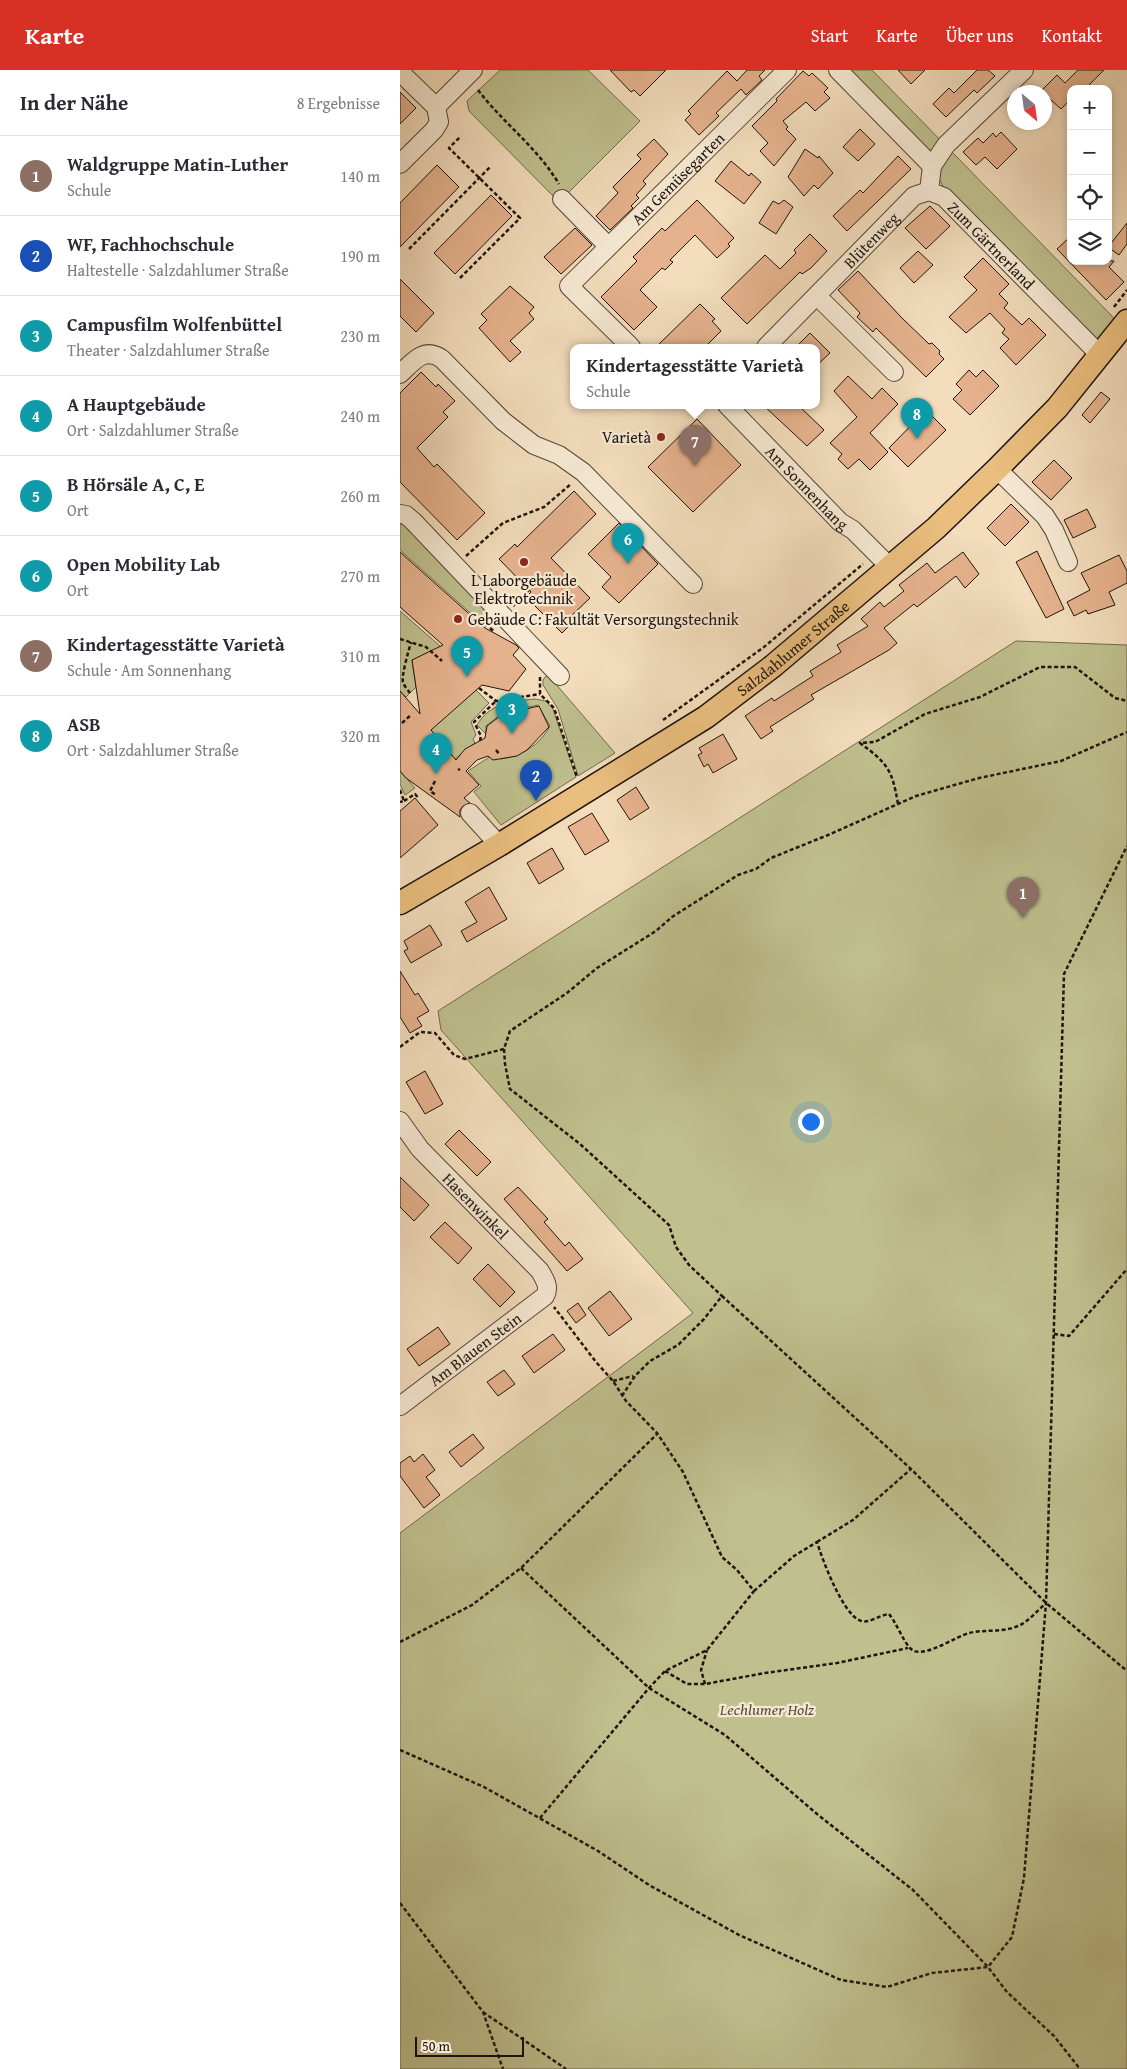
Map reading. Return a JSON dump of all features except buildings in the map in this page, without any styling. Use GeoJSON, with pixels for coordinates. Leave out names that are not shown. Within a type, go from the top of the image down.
{"type":"FeatureCollection","features":[{"type":"Feature","properties":{"kind":"main road","name":"Salzdahlumer Straße"},"geometry":{"type":"LineString","coordinates":[[400,903],[499,845],[579,781],[733,698],[883,560],[936,528],[1057,408],[1127,321]]}},
{"type":"Feature","properties":{"kind":"street"},"geometry":{"type":"LineString","coordinates":[[436,108],[473,70]]}},
{"type":"Feature","properties":{"kind":"street","name":"Am Gemüsegarten"},"geometry":{"type":"LineString","coordinates":[[627,344],[569,286],[787,70]]}},
{"type":"Feature","properties":{"kind":"street"},"geometry":{"type":"LineString","coordinates":[[929,191],[932,166],[946,145],[1024,70]]}},
{"type":"Feature","properties":{"kind":"street"},"geometry":{"type":"LineString","coordinates":[[840,71],[932,166]]}},
{"type":"Feature","properties":{"kind":"street"},"geometry":{"type":"LineString","coordinates":[[400,72],[436,108],[439,122],[434,130],[400,164]]}},
{"type":"Feature","properties":{"kind":"street","name":"Blütenweg"},"geometry":{"type":"LineString","coordinates":[[769,344],[914,196],[929,191]]}},
{"type":"Feature","properties":{"kind":"street","name":"Zum Gärtnerland"},"geometry":{"type":"LineString","coordinates":[[929,191],[944,197],[1100,355]]}},
{"type":"Feature","properties":{"kind":"street"},"geometry":{"type":"LineString","coordinates":[[562,199],[608,246]]}},
{"type":"Feature","properties":{"kind":"street"},"geometry":{"type":"LineString","coordinates":[[817,296],[894,372]]}},
{"type":"Feature","properties":{"kind":"street"},"geometry":{"type":"LineString","coordinates":[[400,374],[416,358],[426,353],[434,354],[503,422],[534,445],[559,455],[583,472],[693,584]]}},
{"type":"Feature","properties":{"kind":"street","name":"Am Sonnenhang"},"geometry":{"type":"LineString","coordinates":[[731,409],[840,522],[853,530],[883,560]]}},
{"type":"Feature","properties":{"kind":"street"},"geometry":{"type":"LineString","coordinates":[[997,469],[1045,516],[1054,530],[1068,562]]}},
{"type":"Feature","properties":{"kind":"street"},"geometry":{"type":"LineString","coordinates":[[400,514],[406,515],[413,521],[560,676]]}},
{"type":"Feature","properties":{"kind":"street"},"geometry":{"type":"LineString","coordinates":[[470,813],[499,845]]}},
{"type":"Feature","properties":{"kind":"street","name":"Hasenwinkel"},"geometry":{"type":"LineString","coordinates":[[400,1121],[420,1149],[540,1271],[547,1282],[546,1294]]}},
{"type":"Feature","properties":{"kind":"street","name":"Am Blauen Stein"},"geometry":{"type":"LineString","coordinates":[[400,1406],[546,1294]]}},
{"type":"Feature","properties":{"kind":"path"},"geometry":{"type":"LineString","coordinates":[[478,90],[492,109],[521,134],[552,172],[561,187],[562,199]]}},
{"type":"Feature","properties":{"kind":"path"},"geometry":{"type":"LineString","coordinates":[[460,278],[520,218],[449,148],[461,136]]}},
{"type":"Feature","properties":{"kind":"path"},"geometry":{"type":"LineString","coordinates":[[409,249],[491,166]]}},
{"type":"Feature","properties":{"kind":"path"},"geometry":{"type":"LineString","coordinates":[[455,566],[503,524],[515,521],[553,502],[583,472]]}},
{"type":"Feature","properties":{"kind":"path"},"geometry":{"type":"LineString","coordinates":[[661,722],[883,560]]}},
{"type":"Feature","properties":{"kind":"path"},"geometry":{"type":"LineString","coordinates":[[513,606],[533,586]]}},
{"type":"Feature","properties":{"kind":"path"},"geometry":{"type":"LineString","coordinates":[[489,631],[491,626]]}},
{"type":"Feature","properties":{"kind":"path"},"geometry":{"type":"LineString","coordinates":[[400,639],[426,647],[442,661]]}},
{"type":"Feature","properties":{"kind":"path"},"geometry":{"type":"LineString","coordinates":[[410,693],[402,677],[406,668],[405,658],[411,642]]}},
{"type":"Feature","properties":{"kind":"path"},"geometry":{"type":"LineString","coordinates":[[453,650],[457,645]]}},
{"type":"Feature","properties":{"kind":"path"},"geometry":{"type":"LineString","coordinates":[[898,804],[892,774],[878,757],[860,743],[874,742],[925,714],[980,697],[1040,667],[1075,667],[1115,698],[1127,701]]}},
{"type":"Feature","properties":{"kind":"path"},"geometry":{"type":"LineString","coordinates":[[540,675],[540,694],[554,708],[579,781]]}},
{"type":"Feature","properties":{"kind":"path"},"geometry":{"type":"LineString","coordinates":[[479,688],[496,701]]}},
{"type":"Feature","properties":{"kind":"path"},"geometry":{"type":"LineString","coordinates":[[480,741],[481,736],[474,722],[496,701],[540,694]]}},
{"type":"Feature","properties":{"kind":"path"},"geometry":{"type":"LineString","coordinates":[[403,723],[411,715]]}},
{"type":"Feature","properties":{"kind":"path"},"geometry":{"type":"LineString","coordinates":[[1127,732],[1061,761],[979,778],[898,804],[828,836],[770,858],[756,868],[730,880],[597,968],[567,993],[510,1031],[504,1049],[510,1089],[580,1144],[669,1225],[676,1247],[689,1265],[911,1468],[1046,1603],[1127,1671]]}},
{"type":"Feature","properties":{"kind":"path"},"geometry":{"type":"LineString","coordinates":[[496,750],[500,755]]}},
{"type":"Feature","properties":{"kind":"path"},"geometry":{"type":"LineString","coordinates":[[435,781],[430,790],[436,795]]}},
{"type":"Feature","properties":{"kind":"path"},"geometry":{"type":"LineString","coordinates":[[400,790],[402,802],[415,794],[419,799]]}},
{"type":"Feature","properties":{"kind":"path"},"geometry":{"type":"LineString","coordinates":[[400,1750],[484,1787],[598,1851],[649,1885],[739,1935],[841,1980],[886,1987],[932,1973],[988,1967],[1012,1938],[1024,1878],[1046,1603],[1064,974],[1127,846]]}},
{"type":"Feature","properties":{"kind":"path"},"geometry":{"type":"LineString","coordinates":[[400,1047],[420,1032],[435,1033],[454,1054],[465,1059],[504,1049]]}},
{"type":"Feature","properties":{"kind":"path"},"geometry":{"type":"LineString","coordinates":[[1054,1334],[1069,1336],[1127,1269]]}},
{"type":"Feature","properties":{"kind":"path"},"geometry":{"type":"LineString","coordinates":[[546,1294],[596,1362],[613,1381],[622,1396],[657,1433],[683,1472],[722,1557],[737,1570],[754,1591]]}},
{"type":"Feature","properties":{"kind":"path"},"geometry":{"type":"LineString","coordinates":[[622,1396],[634,1376],[650,1360],[678,1345],[704,1319],[722,1296]]}},
{"type":"Feature","properties":{"kind":"path"},"geometry":{"type":"LineString","coordinates":[[613,1381],[634,1376]]}},
{"type":"Feature","properties":{"kind":"path"},"geometry":{"type":"LineString","coordinates":[[400,1642],[472,1605],[521,1568],[657,1433]]}},
{"type":"Feature","properties":{"kind":"path"},"geometry":{"type":"LineString","coordinates":[[705,1684],[701,1670],[707,1650],[754,1591],[794,1556],[853,1520],[911,1468]]}},
{"type":"Feature","properties":{"kind":"path"},"geometry":{"type":"LineString","coordinates":[[817,1542],[821,1558],[848,1610],[859,1620],[868,1622],[880,1615],[889,1614],[897,1624],[908,1648]]}},
{"type":"Feature","properties":{"kind":"path"},"geometry":{"type":"LineString","coordinates":[[521,1568],[649,1688],[725,1735],[817,1814],[914,1890],[988,1967],[1008,1992],[1054,2036],[1080,2069]]}},
{"type":"Feature","properties":{"kind":"path"},"geometry":{"type":"LineString","coordinates":[[665,1670],[676,1679],[687,1684],[705,1684],[837,1663],[908,1648],[916,1652],[926,1651],[969,1633],[994,1632],[1019,1626],[1046,1603]]}},
{"type":"Feature","properties":{"kind":"path"},"geometry":{"type":"LineString","coordinates":[[540,1818],[665,1670],[707,1650]]}},
{"type":"Feature","properties":{"kind":"path"},"geometry":{"type":"LineString","coordinates":[[400,1903],[483,2012],[503,2069]]}},
{"type":"Feature","properties":{"kind":"path"},"geometry":{"type":"LineString","coordinates":[[483,2012],[566,2069]]}},
{"type":"Feature","properties":{"kind":"green space"},"geometry":{"type":"Polygon","coordinates":[[[500,70],[588,70],[640,121],[559,202],[469,111],[467,101],[500,70]]]}},
{"type":"Feature","properties":{"kind":"green space"},"geometry":{"type":"Polygon","coordinates":[[[837,70],[872,70],[1111,315],[1121,328],[1100,355],[945,190],[932,166],[837,70]]]}},
{"type":"Feature","properties":{"kind":"green space"},"geometry":{"type":"Polygon","coordinates":[[[400,518],[494,618],[486,627],[400,550],[400,518]]]}},
{"type":"Feature","properties":{"kind":"green space"},"geometry":{"type":"Polygon","coordinates":[[[400,611],[448,653],[412,660],[416,687],[406,697],[400,691],[400,611]]]}},
{"type":"Feature","properties":{"kind":"green space","name":"Lechlumer Holz"},"geometry":{"type":"Polygon","coordinates":[[[1016,641],[1127,645],[1127,2069],[400,2069],[400,1533],[693,1313],[441,1030],[438,1011],[1016,641]]]}},
{"type":"Feature","properties":{"kind":"green space"},"geometry":{"type":"Polygon","coordinates":[[[546,676],[549,676],[615,753],[578,776],[558,709],[543,685],[543,680],[546,676]]]}},
{"type":"Feature","properties":{"kind":"green space"},"geometry":{"type":"Polygon","coordinates":[[[476,690],[489,703],[471,722],[476,735],[473,739],[475,743],[455,759],[418,715],[476,690]]]}},
{"type":"Feature","properties":{"kind":"green space"},"geometry":{"type":"Polygon","coordinates":[[[535,699],[546,701],[553,709],[576,777],[501,825],[474,792],[481,786],[468,771],[494,754],[501,759],[523,752],[536,744],[550,726],[538,705],[502,713],[486,726],[486,734],[477,725],[488,712],[502,704],[535,699]]]}},
{"type":"Feature","properties":{"kind":"green space"},"geometry":{"type":"Polygon","coordinates":[[[400,771],[415,788],[405,795],[400,784],[400,771]]]}},
{"type":"Feature","properties":{"kind":"place","name":"Varietà"},"geometry":{"type":"Point","coordinates":[661,437]}},
{"type":"Feature","properties":{"kind":"place","name":"ASB"},"geometry":{"type":"Point","coordinates":[917,439]}},
{"type":"Feature","properties":{"kind":"place","name":"Kindertagesstätte Varietà"},"geometry":{"type":"Point","coordinates":[695,466]}},
{"type":"Feature","properties":{"kind":"place","name":"L Laborgebäude Elektrotechnik"},"geometry":{"type":"Point","coordinates":[524,562]}},
{"type":"Feature","properties":{"kind":"place","name":"Open Mobility Lab"},"geometry":{"type":"Point","coordinates":[628,564]}},
{"type":"Feature","properties":{"kind":"place","name":"Gebäude C: Fakultät Versorgungstechnik"},"geometry":{"type":"Point","coordinates":[458,619]}},
{"type":"Feature","properties":{"kind":"place","name":"B Hörsäle A, C, E"},"geometry":{"type":"Point","coordinates":[467,677]}},
{"type":"Feature","properties":{"kind":"place","name":"Campusfilm Wolfenbüttel"},"geometry":{"type":"Point","coordinates":[512,734]}},
{"type":"Feature","properties":{"kind":"place","name":"A Hauptgebäude"},"geometry":{"type":"Point","coordinates":[436,774]}},
{"type":"Feature","properties":{"kind":"place","name":"WF, Fachhochschule"},"geometry":{"type":"Point","coordinates":[536,801]}},
{"type":"Feature","properties":{"kind":"place","name":"Waldgruppe Matin-Luther"},"geometry":{"type":"Point","coordinates":[1023,918]}}]}
